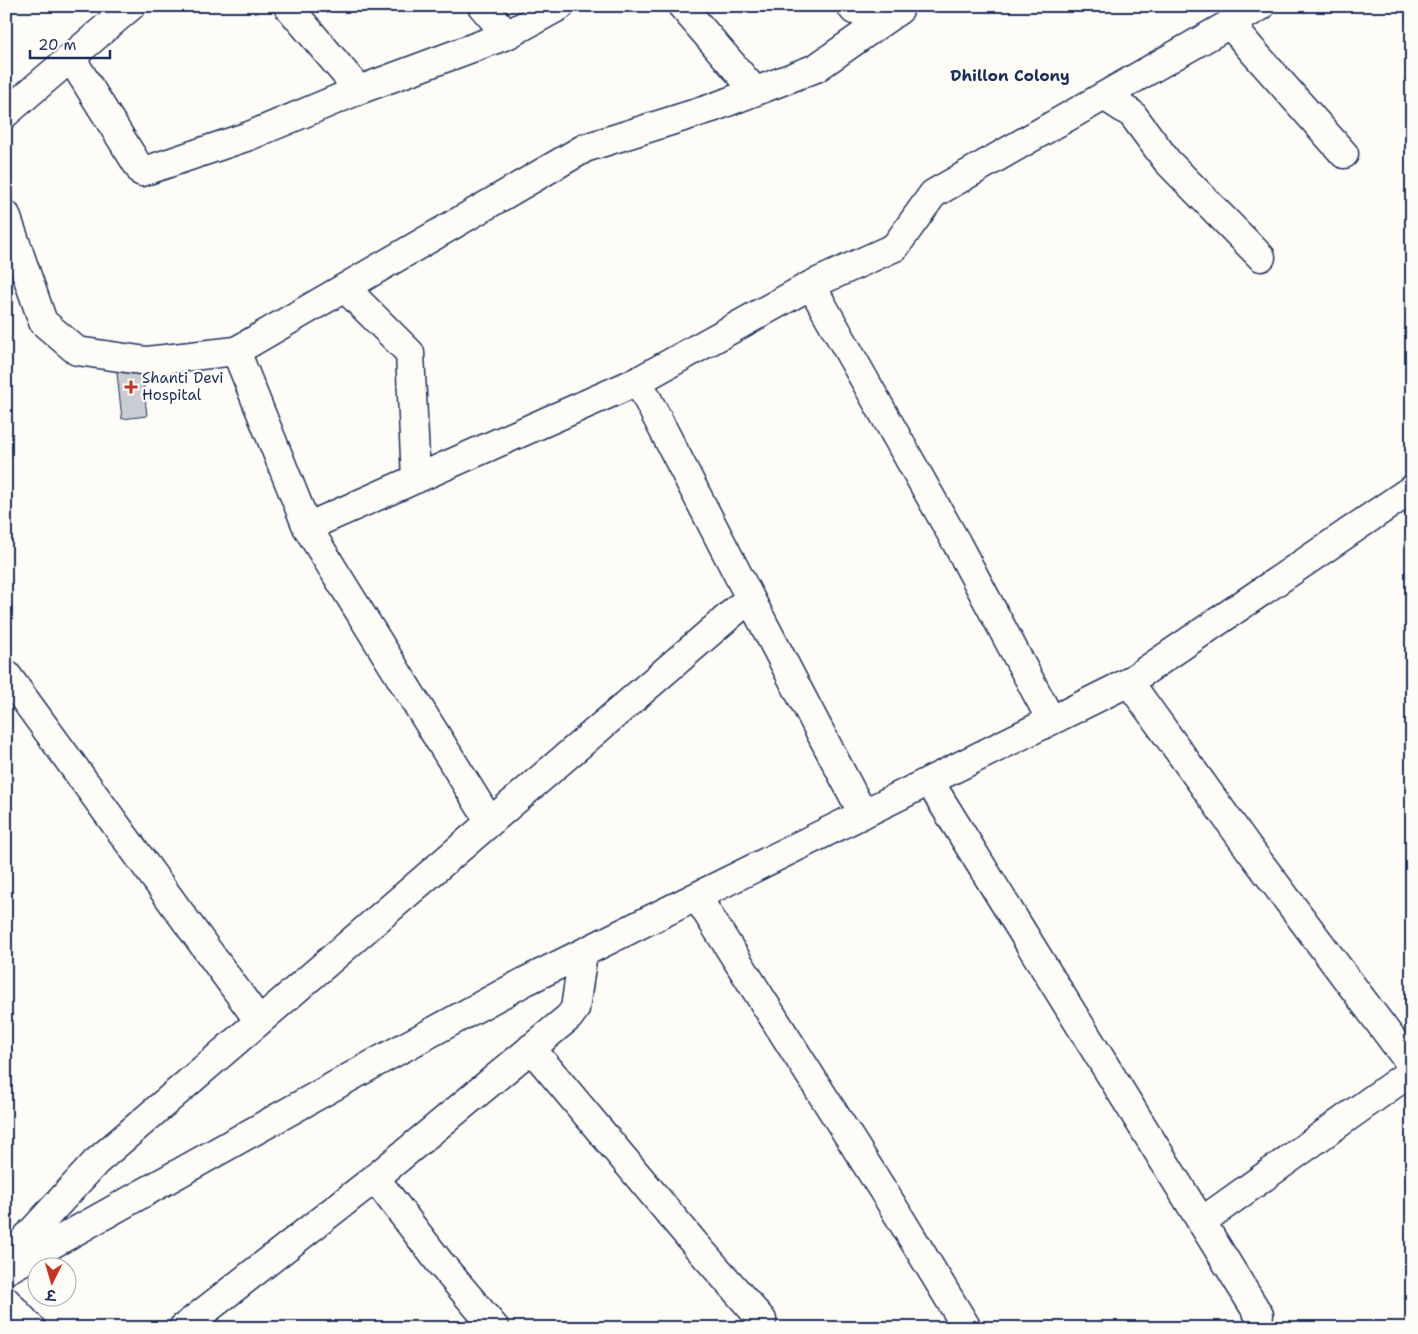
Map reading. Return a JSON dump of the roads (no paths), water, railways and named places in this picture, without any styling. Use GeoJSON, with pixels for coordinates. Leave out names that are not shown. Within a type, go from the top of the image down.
{"type":"FeatureCollection","features":[{"type":"Feature","properties":{"kind":"street"},"geometry":{"type":"LineString","coordinates":[[6,113],[132,6]]}},
{"type":"Feature","properties":{"kind":"street"},"geometry":{"type":"LineString","coordinates":[[288,6],[359,90]]}},
{"type":"Feature","properties":{"kind":"street"},"geometry":{"type":"LineString","coordinates":[[482,6],[507,35]]}},
{"type":"Feature","properties":{"kind":"street"},"geometry":{"type":"LineString","coordinates":[[71,58],[142,172],[249,136],[359,90],[507,35],[560,6]]}},
{"type":"Feature","properties":{"kind":"street"},"geometry":{"type":"LineString","coordinates":[[682,6],[755,91]]}},
{"type":"Feature","properties":{"kind":"street"},"geometry":{"type":"LineString","coordinates":[[851,6],[854,10],[900,10]]}},
{"type":"Feature","properties":{"kind":"street"},"geometry":{"type":"LineString","coordinates":[[306,527],[638,381],[812,285],[896,247],[934,194],[1261,6]]}},
{"type":"Feature","properties":{"kind":"street"},"geometry":{"type":"LineString","coordinates":[[6,215],[43,322],[77,352],[147,361],[236,351],[585,148],[712,108],[816,68],[900,10]]}},
{"type":"Feature","properties":{"kind":"street"},"geometry":{"type":"LineString","coordinates":[[1230,24],[1344,154]]}},
{"type":"Feature","properties":{"kind":"street"},"geometry":{"type":"LineString","coordinates":[[1104,96],[1132,114],[1167,161],[1261,257]]}},
{"type":"Feature","properties":{"kind":"street"},"geometry":{"type":"LineString","coordinates":[[812,285],[956,542],[1051,720]]}},
{"type":"Feature","properties":{"kind":"street"},"geometry":{"type":"LineString","coordinates":[[345,288],[410,353],[416,479]]}},
{"type":"Feature","properties":{"kind":"street"},"geometry":{"type":"LineString","coordinates":[[236,351],[306,527],[490,822]]}},
{"type":"Feature","properties":{"kind":"street"},"geometry":{"type":"LineString","coordinates":[[638,381],[863,814]]}},
{"type":"Feature","properties":{"kind":"street"},"geometry":{"type":"LineString","coordinates":[[6,1270],[526,981],[1129,682],[1412,489]]}},
{"type":"Feature","properties":{"kind":"street"},"geometry":{"type":"LineString","coordinates":[[6,1260],[96,1162],[750,598]]}},
{"type":"Feature","properties":{"kind":"street"},"geometry":{"type":"LineString","coordinates":[[6,674],[259,1021]]}},
{"type":"Feature","properties":{"kind":"street"},"geometry":{"type":"LineString","coordinates":[[1129,682],[1267,873],[1412,1066]]}},
{"type":"Feature","properties":{"kind":"street"},"geometry":{"type":"LineString","coordinates":[[929,781],[1259,1315]]}},
{"type":"Feature","properties":{"kind":"street"},"geometry":{"type":"LineString","coordinates":[[696,897],[967,1328]]}},
{"type":"Feature","properties":{"kind":"street"},"geometry":{"type":"LineString","coordinates":[[183,1328],[375,1178],[569,1016],[575,1009],[583,953]]}},
{"type":"Feature","properties":{"kind":"street"},"geometry":{"type":"LineString","coordinates":[[531,1048],[695,1244],[762,1320]]}},
{"type":"Feature","properties":{"kind":"street"},"geometry":{"type":"LineString","coordinates":[[1201,1222],[1412,1071]]}},
{"type":"Feature","properties":{"kind":"street"},"geometry":{"type":"LineString","coordinates":[[375,1178],[440,1263],[495,1328]]}},
{"type":"Feature","properties":{"kind":"street"},"geometry":{"type":"LineString","coordinates":[[6,1301],[31,1328]]}},
{"type":"Feature","properties":{"kind":"place","name":"Shanti Devi Hospital"},"geometry":{"type":"Point","coordinates":[131,387]}},
{"type":"Feature","properties":{"kind":"district","name":"Dhillon Colony"},"geometry":{"type":"Point","coordinates":[1010,75]}}]}
